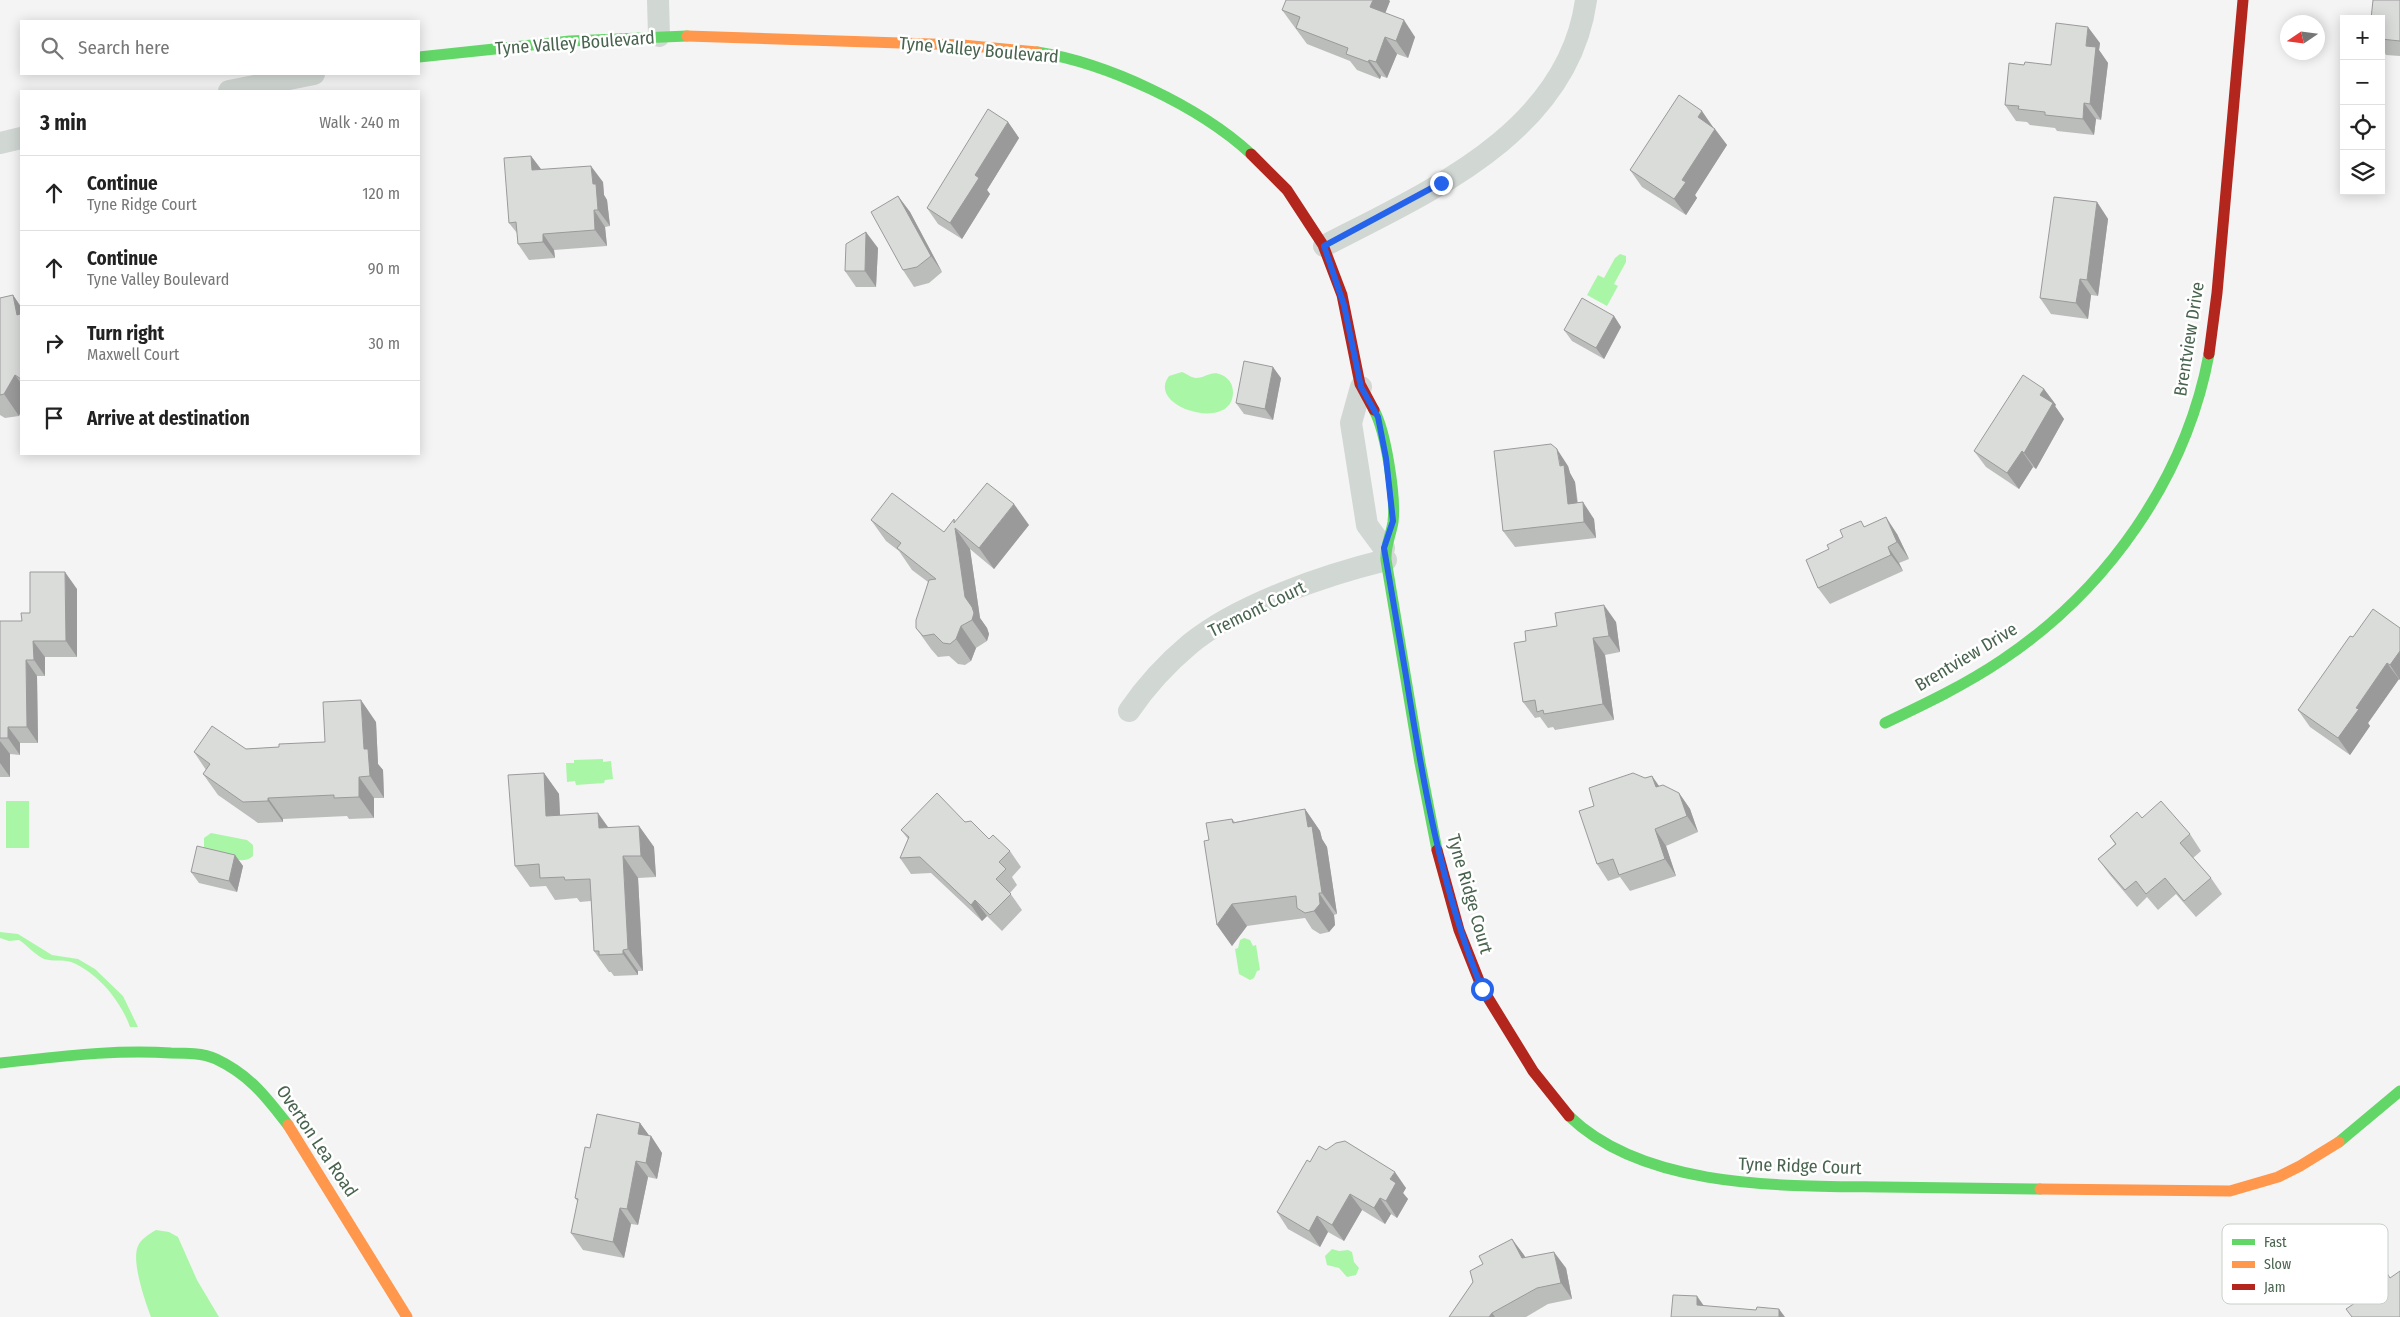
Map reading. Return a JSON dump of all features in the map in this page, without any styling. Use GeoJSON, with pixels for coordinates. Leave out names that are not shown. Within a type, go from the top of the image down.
{"type":"FeatureCollection","features":[{"type":"Feature","properties":{"kind":"street"},"geometry":{"type":"LineString","coordinates":[[658,0],[659,36]]}},
{"type":"Feature","properties":{"kind":"street"},"geometry":{"type":"LineString","coordinates":[[1324,246],[1441,183],[1479,160],[1507,138],[1528,118],[1560,72],[1581,24],[1586,0]]}},
{"type":"Feature","properties":{"kind":"street","name":"Brentview Drive"},"geometry":{"type":"LineString","coordinates":[[1885,723],[1979,674],[2017,650],[2046,626],[2104,569],[2130,534],[2169,472],[2197,405],[2210,336],[2222,236],[2242,0]]}},
{"type":"Feature","properties":{"kind":"street","name":"Tyne Valley Boulevard"},"geometry":{"type":"LineString","coordinates":[[420,57],[572,41],[659,36],[754,37],[953,46],[1039,53],[1075,60],[1164,96],[1206,118],[1233,137],[1264,163],[1292,197],[1324,246],[1344,305],[1361,387],[1351,424],[1367,525],[1385,554]]}},
{"type":"Feature","properties":{"kind":"street"},"geometry":{"type":"LineString","coordinates":[[234,90],[309,75]]}},
{"type":"Feature","properties":{"kind":"street"},"geometry":{"type":"LineString","coordinates":[[0,143],[20,138]]}},
{"type":"Feature","properties":{"kind":"street","name":"Tremont Court"},"geometry":{"type":"LineString","coordinates":[[1128,712],[1163,668],[1191,643],[1223,622],[1323,577],[1385,554]]}},
{"type":"Feature","properties":{"kind":"street","name":"Tyne Ridge Court"},"geometry":{"type":"LineString","coordinates":[[1385,554],[1424,786],[1448,895],[1464,944],[1482,989],[1549,1096],[1572,1120],[1598,1138],[1628,1154],[1685,1172],[1735,1182],[1776,1186],[2230,1191],[2274,1180],[2298,1168],[2348,1136],[2400,1091]]}},
{"type":"Feature","properties":{"kind":"street","name":"Overton Lea Road"},"geometry":{"type":"LineString","coordinates":[[0,1063],[88,1053],[144,1051],[194,1054],[214,1058],[236,1069],[259,1087],[291,1128],[407,1317]]}},
{"type":"Feature","properties":{"kind":"shaded area"},"geometry":{"type":"Polygon","coordinates":[[[1620,254],[1626,256],[1626,262],[1614,284],[1618,286],[1607,306],[1587,295],[1598,275],[1604,278],[1615,258],[1620,254]]]}},
{"type":"Feature","properties":{"kind":"shaded area"},"geometry":{"type":"Polygon","coordinates":[[[1182,372],[1196,378],[1215,373],[1227,378],[1233,390],[1229,405],[1219,412],[1206,413],[1178,406],[1169,397],[1165,387],[1169,376],[1182,372]]]}},
{"type":"Feature","properties":{"kind":"shaded area"},"geometry":{"type":"Polygon","coordinates":[[[603,759],[603,762],[611,761],[613,779],[605,780],[604,783],[576,785],[575,781],[567,782],[566,763],[574,763],[574,760],[603,759]]]}},
{"type":"Feature","properties":{"kind":"shaded area"},"geometry":{"type":"Polygon","coordinates":[[[6,801],[29,801],[29,848],[6,848],[6,801]]]}},
{"type":"Feature","properties":{"kind":"shaded area"},"geometry":{"type":"Polygon","coordinates":[[[211,833],[247,840],[253,845],[253,856],[248,859],[236,860],[204,849],[204,838],[211,833]]]}},
{"type":"Feature","properties":{"kind":"shaded area"},"geometry":{"type":"Polygon","coordinates":[[[0,932],[18,934],[52,955],[78,959],[95,969],[123,996],[138,1027],[130,1027],[121,1007],[107,988],[90,973],[71,962],[44,959],[19,940],[9,941],[0,938],[0,932]]]}},
{"type":"Feature","properties":{"kind":"shaded area"},"geometry":{"type":"Polygon","coordinates":[[[1244,938],[1250,940],[1253,946],[1256,945],[1260,970],[1250,980],[1239,974],[1235,949],[1238,948],[1240,940],[1244,938]]]}},
{"type":"Feature","properties":{"kind":"shaded area"},"geometry":{"type":"Polygon","coordinates":[[[156,1230],[169,1232],[178,1237],[197,1280],[219,1317],[151,1317],[137,1271],[136,1253],[141,1241],[156,1230]]]}},
{"type":"Feature","properties":{"kind":"shaded area"},"geometry":{"type":"Polygon","coordinates":[[[1332,1249],[1352,1252],[1354,1262],[1359,1268],[1356,1275],[1347,1277],[1339,1268],[1327,1265],[1325,1256],[1332,1249]]]}},
{"type":"Feature","properties":{"kind":"building"},"geometry":{"type":"Polygon","coordinates":[[[1286,0],[1373,0],[1370,7],[1404,20],[1396,41],[1385,37],[1376,62],[1369,60],[1368,62],[1346,54],[1348,48],[1296,28],[1300,17],[1282,10],[1286,0]]]}},
{"type":"Feature","properties":{"kind":"building"},"geometry":{"type":"Polygon","coordinates":[[[2373,0],[2400,0],[2400,41],[2385,39],[2385,15],[2371,15],[2373,0]]]}},
{"type":"Feature","properties":{"kind":"building"},"geometry":{"type":"Polygon","coordinates":[[[2056,23],[2088,27],[2086,46],[2096,47],[2090,104],[2084,103],[2083,119],[2045,115],[2045,112],[2018,109],[2019,106],[2005,105],[2009,63],[2024,65],[2025,62],[2051,65],[2056,23]]]}},
{"type":"Feature","properties":{"kind":"building"},"geometry":{"type":"Polygon","coordinates":[[[1679,95],[1702,111],[1698,117],[1715,129],[1682,180],[1686,182],[1674,199],[1630,170],[1679,95]]]}},
{"type":"Feature","properties":{"kind":"building"},"geometry":{"type":"Polygon","coordinates":[[[988,109],[1008,122],[975,175],[979,178],[950,223],[927,208],[988,109]]]}},
{"type":"Feature","properties":{"kind":"building"},"geometry":{"type":"Polygon","coordinates":[[[531,156],[532,170],[591,166],[593,184],[596,184],[598,210],[594,210],[595,230],[543,234],[543,242],[518,244],[516,222],[509,223],[504,158],[531,156]]]}},
{"type":"Feature","properties":{"kind":"building"},"geometry":{"type":"Polygon","coordinates":[[[898,196],[931,256],[917,267],[903,270],[871,212],[898,196]]]}},
{"type":"Feature","properties":{"kind":"building"},"geometry":{"type":"Polygon","coordinates":[[[2054,197],[2097,202],[2087,280],[2080,279],[2076,303],[2040,298],[2054,197]]]}},
{"type":"Feature","properties":{"kind":"building"},"geometry":{"type":"Polygon","coordinates":[[[866,232],[865,271],[845,271],[846,244],[866,232]]]}},
{"type":"Feature","properties":{"kind":"building"},"geometry":{"type":"Polygon","coordinates":[[[13,295],[17,315],[20,314],[20,378],[15,375],[4,394],[0,395],[0,298],[13,295]]]}},
{"type":"Feature","properties":{"kind":"building"},"geometry":{"type":"Polygon","coordinates":[[[1582,298],[1614,316],[1596,348],[1564,330],[1582,298]]]}},
{"type":"Feature","properties":{"kind":"building"},"geometry":{"type":"Polygon","coordinates":[[[1244,361],[1273,367],[1265,409],[1236,403],[1244,361]]]}},
{"type":"Feature","properties":{"kind":"building"},"geometry":{"type":"Polygon","coordinates":[[[2023,375],[2044,389],[2040,395],[2053,403],[2024,453],[2022,451],[2007,473],[1974,451],[2023,375]]]}},
{"type":"Feature","properties":{"kind":"building"},"geometry":{"type":"Polygon","coordinates":[[[1551,444],[1557,449],[1560,466],[1564,465],[1568,504],[1583,502],[1584,522],[1503,531],[1494,451],[1551,444]]]}},
{"type":"Feature","properties":{"kind":"building"},"geometry":{"type":"Polygon","coordinates":[[[987,483],[1014,504],[979,548],[955,528],[965,597],[974,613],[972,620],[961,626],[956,639],[950,644],[943,643],[934,634],[923,636],[916,628],[916,620],[929,580],[936,579],[897,548],[901,543],[871,520],[892,493],[944,532],[954,519],[954,523],[987,483]]]}},
{"type":"Feature","properties":{"kind":"building"},"geometry":{"type":"Polygon","coordinates":[[[1886,517],[1897,542],[1888,547],[1891,555],[1818,588],[1806,560],[1829,549],[1827,545],[1843,537],[1840,530],[1861,521],[1864,527],[1886,517]]]}},
{"type":"Feature","properties":{"kind":"building"},"geometry":{"type":"Polygon","coordinates":[[[30,572],[65,572],[66,641],[33,641],[34,660],[26,660],[27,727],[8,727],[8,738],[0,738],[0,621],[22,621],[21,613],[30,613],[30,572]]]}},
{"type":"Feature","properties":{"kind":"building"},"geometry":{"type":"Polygon","coordinates":[[[1604,605],[1609,636],[1593,638],[1603,704],[1544,714],[1543,710],[1537,712],[1535,700],[1523,702],[1514,643],[1526,641],[1525,631],[1557,626],[1555,613],[1604,605]]]}},
{"type":"Feature","properties":{"kind":"building"},"geometry":{"type":"Polygon","coordinates":[[[2373,609],[2400,628],[2400,651],[2390,665],[2387,663],[2356,708],[2359,709],[2338,738],[2298,710],[2350,636],[2353,637],[2373,609]]]}},
{"type":"Feature","properties":{"kind":"building"},"geometry":{"type":"Polygon","coordinates":[[[361,700],[364,749],[368,749],[370,776],[359,777],[359,797],[334,798],[334,795],[268,798],[268,801],[243,802],[203,774],[210,764],[194,752],[212,726],[246,749],[279,747],[279,744],[325,742],[323,702],[361,700]]]}},
{"type":"Feature","properties":{"kind":"building"},"geometry":{"type":"Polygon","coordinates":[[[544,773],[546,816],[598,813],[599,828],[639,826],[641,856],[623,856],[628,949],[623,950],[623,954],[599,955],[599,951],[594,951],[590,879],[540,878],[539,864],[515,866],[508,775],[544,773]]]}},
{"type":"Feature","properties":{"kind":"building"},"geometry":{"type":"Polygon","coordinates":[[[1633,773],[1645,778],[1652,776],[1656,787],[1663,785],[1679,793],[1687,816],[1655,829],[1665,859],[1619,875],[1613,859],[1597,864],[1579,811],[1594,806],[1589,788],[1633,773]]]}},
{"type":"Feature","properties":{"kind":"building"},"geometry":{"type":"Polygon","coordinates":[[[937,793],[965,822],[971,821],[989,839],[993,835],[1010,851],[999,862],[1006,869],[996,879],[1011,894],[990,915],[975,900],[971,905],[920,857],[900,858],[909,837],[901,830],[937,793]]]}},
{"type":"Feature","properties":{"kind":"building"},"geometry":{"type":"Polygon","coordinates":[[[2161,801],[2190,834],[2180,843],[2211,878],[2184,901],[2165,878],[2146,894],[2136,881],[2125,890],[2098,859],[2116,844],[2110,836],[2137,812],[2142,818],[2161,801]]]}},
{"type":"Feature","properties":{"kind":"building"},"geometry":{"type":"Polygon","coordinates":[[[1305,809],[1308,827],[1312,826],[1322,893],[1319,893],[1320,904],[1314,911],[1305,913],[1297,908],[1296,896],[1232,904],[1217,925],[1204,841],[1209,840],[1206,823],[1232,819],[1233,823],[1305,809]]]}},
{"type":"Feature","properties":{"kind":"building"},"geometry":{"type":"Polygon","coordinates":[[[197,846],[235,855],[229,881],[191,872],[197,846]]]}},
{"type":"Feature","properties":{"kind":"building"},"geometry":{"type":"Polygon","coordinates":[[[597,1114],[640,1123],[638,1134],[651,1136],[646,1163],[636,1161],[627,1209],[620,1208],[613,1242],[571,1233],[578,1199],[575,1198],[585,1147],[590,1148],[597,1114]]]}},
{"type":"Feature","properties":{"kind":"building"},"geometry":{"type":"Polygon","coordinates":[[[1345,1141],[1395,1172],[1390,1179],[1396,1183],[1386,1201],[1380,1198],[1374,1208],[1350,1194],[1332,1225],[1317,1216],[1309,1231],[1277,1212],[1307,1160],[1310,1162],[1319,1146],[1326,1150],[1336,1143],[1345,1141]]]}},
{"type":"Feature","properties":{"kind":"building"},"geometry":{"type":"Polygon","coordinates":[[[1512,1239],[1522,1258],[1554,1252],[1561,1283],[1537,1288],[1492,1313],[1489,1317],[1449,1317],[1473,1282],[1470,1271],[1483,1264],[1479,1256],[1512,1239]]]}},
{"type":"Feature","properties":{"kind":"building"},"geometry":{"type":"Polygon","coordinates":[[[2400,1271],[2400,1317],[2352,1317],[2346,1309],[2354,1304],[2388,1304],[2388,1275],[2390,1278],[2400,1271]]]}},
{"type":"Feature","properties":{"kind":"building"},"geometry":{"type":"Polygon","coordinates":[[[1673,1295],[1697,1296],[1697,1305],[1756,1310],[1757,1307],[1779,1309],[1779,1317],[1671,1317],[1673,1295]]]}},
{"type":"Feature","properties":{"kind":"traffic: fast"},"geometry":{"type":"LineString","coordinates":[[420,57],[570,41],[687,36]]}},
{"type":"Feature","properties":{"kind":"traffic: fast"},"geometry":{"type":"LineString","coordinates":[[1037,52],[1093,66],[1151,89],[1205,119],[1230,136],[1251,154]]}},
{"type":"Feature","properties":{"kind":"traffic: fast"},"geometry":{"type":"LineString","coordinates":[[1885,723],[1959,686],[2002,660],[2040,632],[2075,600],[2108,565],[2136,527],[2161,487],[2182,444],[2198,400],[2209,354]]}},
{"type":"Feature","properties":{"kind":"traffic: fast"},"geometry":{"type":"LineString","coordinates":[[1374,410],[1386,449],[1393,497],[1393,522],[1387,545],[1386,560],[1420,763],[1437,850]]}},
{"type":"Feature","properties":{"kind":"traffic: fast"},"geometry":{"type":"LineString","coordinates":[[0,1063],[86,1054],[128,1052],[188,1053],[206,1056],[228,1065],[248,1080],[265,1096],[288,1125]]}},
{"type":"Feature","properties":{"kind":"traffic: fast"},"geometry":{"type":"LineString","coordinates":[[2339,1142],[2400,1091]]}},
{"type":"Feature","properties":{"kind":"traffic: fast"},"geometry":{"type":"LineString","coordinates":[[1569,1116],[1600,1140],[1636,1158],[1675,1170],[1716,1178],[1801,1186],[2040,1189]]}},
{"type":"Feature","properties":{"kind":"traffic: slow"},"geometry":{"type":"LineString","coordinates":[[687,36],[962,45],[1037,52]]}},
{"type":"Feature","properties":{"kind":"traffic: slow"},"geometry":{"type":"LineString","coordinates":[[288,1125],[407,1317]]}},
{"type":"Feature","properties":{"kind":"traffic: slow"},"geometry":{"type":"LineString","coordinates":[[2040,1189],[2230,1191],[2278,1177],[2339,1142]]}},
{"type":"Feature","properties":{"kind":"traffic: jam"},"geometry":{"type":"LineString","coordinates":[[2209,354],[2217,293],[2243,0]]}},
{"type":"Feature","properties":{"kind":"traffic: jam"},"geometry":{"type":"LineString","coordinates":[[1251,154],[1287,190],[1323,245],[1342,295],[1360,384],[1374,410]]}},
{"type":"Feature","properties":{"kind":"traffic: jam"},"geometry":{"type":"LineString","coordinates":[[1437,850],[1459,930],[1482,988],[1533,1071],[1569,1116]]}},
{"type":"Feature","properties":{"kind":"route"},"geometry":{"type":"LineString","coordinates":[[1441,183],[1324,246],[1334,270],[1344,305],[1361,387],[1378,417],[1386,458],[1393,521],[1384,548],[1424,786],[1448,895],[1464,944],[1482,989]]}}]}
